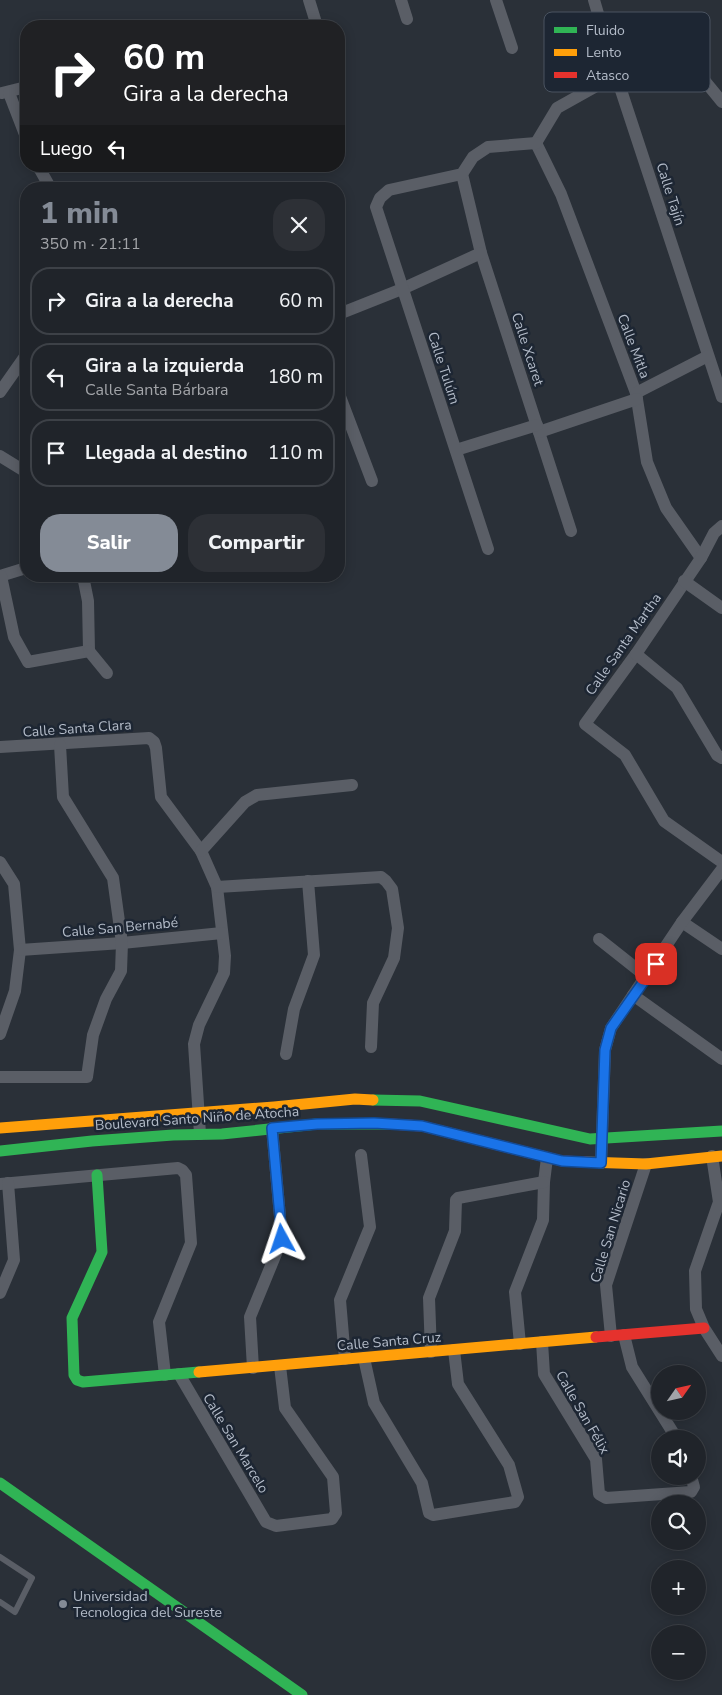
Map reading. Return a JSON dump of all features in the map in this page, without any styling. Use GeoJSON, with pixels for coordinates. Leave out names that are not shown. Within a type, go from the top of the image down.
{"type":"FeatureCollection","features":[{"type":"Feature","properties":{"kind":"street"},"geometry":{"type":"LineString","coordinates":[[309,0],[315,20]]}},
{"type":"Feature","properties":{"kind":"street"},"geometry":{"type":"LineString","coordinates":[[401,0],[407,19]]}},
{"type":"Feature","properties":{"kind":"street"},"geometry":{"type":"LineString","coordinates":[[496,0],[512,48]]}},
{"type":"Feature","properties":{"kind":"street","name":"Calle Tajín"},"geometry":{"type":"LineString","coordinates":[[594,0],[598,12]]}},
{"type":"Feature","properties":{"kind":"street"},"geometry":{"type":"LineString","coordinates":[[710,87],[722,102]]}},
{"type":"Feature","properties":{"kind":"street"},"geometry":{"type":"LineString","coordinates":[[20,89],[4,93],[20,125]]}},
{"type":"Feature","properties":{"kind":"street"},"geometry":{"type":"LineString","coordinates":[[462,174],[473,157],[488,147],[536,143],[556,108],[585,92]]}},
{"type":"Feature","properties":{"kind":"street","name":"Calle Tajín"},"geometry":{"type":"LineString","coordinates":[[622,92],[722,397]]}},
{"type":"Feature","properties":{"kind":"street","name":"Calle Mitla"},"geometry":{"type":"LineString","coordinates":[[536,143],[561,194],[637,396],[647,462],[666,508],[701,558]]}},
{"type":"Feature","properties":{"kind":"street","name":"Calle Tulúm"},"geometry":{"type":"LineString","coordinates":[[462,174],[390,190],[380,198],[376,207],[488,549]]}},
{"type":"Feature","properties":{"kind":"street","name":"Calle Xcaret"},"geometry":{"type":"LineString","coordinates":[[462,174],[481,253],[571,531]]}},
{"type":"Feature","properties":{"kind":"street"},"geometry":{"type":"LineString","coordinates":[[345,312],[402,289],[481,253]]}},
{"type":"Feature","properties":{"kind":"street"},"geometry":{"type":"LineString","coordinates":[[456,450],[538,429],[637,396],[708,356]]}},
{"type":"Feature","properties":{"kind":"street"},"geometry":{"type":"LineString","coordinates":[[0,392],[20,364]]}},
{"type":"Feature","properties":{"kind":"street"},"geometry":{"type":"LineString","coordinates":[[345,410],[372,481]]}},
{"type":"Feature","properties":{"kind":"street"},"geometry":{"type":"LineString","coordinates":[[0,456],[20,468]]}},
{"type":"Feature","properties":{"kind":"street","name":"Calle Santa Martha"},"geometry":{"type":"LineString","coordinates":[[722,526],[714,532],[701,558],[636,654],[585,724],[625,755],[664,821],[722,862]]}},
{"type":"Feature","properties":{"kind":"street"},"geometry":{"type":"LineString","coordinates":[[20,570],[0,576],[14,636],[28,662],[89,651]]}},
{"type":"Feature","properties":{"kind":"street"},"geometry":{"type":"LineString","coordinates":[[684,581],[722,608]]}},
{"type":"Feature","properties":{"kind":"street"},"geometry":{"type":"LineString","coordinates":[[84,582],[88,601],[89,651],[107,673]]}},
{"type":"Feature","properties":{"kind":"street"},"geometry":{"type":"LineString","coordinates":[[636,654],[676,688],[717,755],[722,758]]}},
{"type":"Feature","properties":{"kind":"street","name":"Calle Santa Clara"},"geometry":{"type":"LineString","coordinates":[[0,747],[60,745],[149,738],[154,742],[156,748],[162,797],[200,851]]}},
{"type":"Feature","properties":{"kind":"street"},"geometry":{"type":"LineString","coordinates":[[0,1077],[87,1076],[93,1035],[106,999],[122,970],[122,943],[114,878],[63,798],[60,745]]}},
{"type":"Feature","properties":{"kind":"street"},"geometry":{"type":"LineString","coordinates":[[200,1134],[194,1044],[199,1025],[224,973],[225,956],[217,886],[200,851],[245,802],[257,796],[352,785]]}},
{"type":"Feature","properties":{"kind":"street"},"geometry":{"type":"LineString","coordinates":[[0,862],[14,884],[20,950],[15,991],[0,1034]]}},
{"type":"Feature","properties":{"kind":"street"},"geometry":{"type":"LineString","coordinates":[[601,1163],[605,1050],[611,1028],[647,977],[682,922],[722,869]]}},
{"type":"Feature","properties":{"kind":"street"},"geometry":{"type":"LineString","coordinates":[[217,886],[381,877],[386,881],[392,889],[398,928],[394,958],[373,1003],[371,1047]]}},
{"type":"Feature","properties":{"kind":"street"},"geometry":{"type":"LineString","coordinates":[[286,1054],[294,1009],[314,956],[308,881]]}},
{"type":"Feature","properties":{"kind":"street"},"geometry":{"type":"LineString","coordinates":[[682,922],[722,949]]}},
{"type":"Feature","properties":{"kind":"street","name":"Calle San Bernabé"},"geometry":{"type":"LineString","coordinates":[[20,950],[122,943],[222,933]]}},
{"type":"Feature","properties":{"kind":"street"},"geometry":{"type":"LineString","coordinates":[[599,939],[647,977]]}},
{"type":"Feature","properties":{"kind":"street"},"geometry":{"type":"LineString","coordinates":[[633,995],[722,1059]]}},
{"type":"Feature","properties":{"kind":"street","name":"Boulevard Santo Niño de Atocha"},"geometry":{"type":"LineString","coordinates":[[0,1128],[356,1099],[420,1101],[590,1139],[722,1131]]}},
{"type":"Feature","properties":{"kind":"street","name":"Boulevard Santo Niño de Atocha"},"geometry":{"type":"LineString","coordinates":[[0,1151],[101,1140],[222,1134],[317,1124],[374,1123],[422,1126],[562,1161],[646,1164],[717,1156]]}},
{"type":"Feature","properties":{"kind":"street"},"geometry":{"type":"LineString","coordinates":[[254,1368],[250,1316],[282,1239],[272,1128]]}},
{"type":"Feature","properties":{"kind":"street"},"geometry":{"type":"LineString","coordinates":[[345,1360],[340,1300],[370,1227],[361,1154]]}},
{"type":"Feature","properties":{"kind":"street"},"geometry":{"type":"LineString","coordinates":[[717,1156],[719,1202],[695,1272],[696,1309],[704,1328],[722,1356]]}},
{"type":"Feature","properties":{"kind":"street"},"geometry":{"type":"LineString","coordinates":[[520,1344],[515,1292],[543,1220],[544,1182],[548,1158]]}},
{"type":"Feature","properties":{"kind":"street","name":"Calle San Nicario"},"geometry":{"type":"LineString","coordinates":[[646,1164],[606,1285],[617,1335],[632,1367],[671,1430]]}},
{"type":"Feature","properties":{"kind":"street"},"geometry":{"type":"LineString","coordinates":[[0,1293],[14,1260],[4,1183],[178,1168],[182,1170],[186,1175],[191,1243],[159,1322],[165,1376]]}},
{"type":"Feature","properties":{"kind":"street","name":"Calle Santa Cruz"},"geometry":{"type":"LineString","coordinates":[[96,1175],[102,1252],[72,1318],[74,1375],[77,1380],[83,1382],[704,1328]]}},
{"type":"Feature","properties":{"kind":"street"},"geometry":{"type":"LineString","coordinates":[[431,1352],[429,1298],[455,1231],[456,1200],[458,1198],[544,1182]]}},
{"type":"Feature","properties":{"kind":"street","name":"Calle San Félix"},"geometry":{"type":"LineString","coordinates":[[542,1342],[544,1374],[596,1459],[599,1494],[601,1497],[691,1492],[693,1485]]}},
{"type":"Feature","properties":{"kind":"street"},"geometry":{"type":"LineString","coordinates":[[364,1358],[374,1403],[422,1483],[429,1513],[433,1515],[516,1502],[518,1498],[509,1465],[458,1384],[454,1350]]}},
{"type":"Feature","properties":{"kind":"street","name":"Calle San Marcelo"},"geometry":{"type":"LineString","coordinates":[[178,1374],[266,1522],[276,1526],[332,1519],[335,1517],[333,1477],[285,1408],[280,1366]]}},
{"type":"Feature","properties":{"kind":"street"},"geometry":{"type":"LineString","coordinates":[[0,1483],[302,1695]]}},
{"type":"Feature","properties":{"kind":"lane"},"geometry":{"type":"LineString","coordinates":[[0,1557],[32,1578],[15,1612],[0,1602]]}},
{"type":"Feature","properties":{"kind":"traffic: fast"},"geometry":{"type":"LineString","coordinates":[[373,1100],[420,1101],[590,1139],[722,1131]]}},
{"type":"Feature","properties":{"kind":"traffic: fast"},"geometry":{"type":"LineString","coordinates":[[0,1151],[92,1141],[173,1135],[222,1134],[317,1124],[390,1124]]}},
{"type":"Feature","properties":{"kind":"traffic: fast"},"geometry":{"type":"LineString","coordinates":[[97,1175],[102,1252],[72,1318],[74,1375],[77,1380],[83,1382],[199,1372]]}},
{"type":"Feature","properties":{"kind":"traffic: fast"},"geometry":{"type":"LineString","coordinates":[[0,1483],[302,1695]]}},
{"type":"Feature","properties":{"kind":"traffic: slow"},"geometry":{"type":"LineString","coordinates":[[0,1128],[355,1099],[373,1100]]}},
{"type":"Feature","properties":{"kind":"traffic: slow"},"geometry":{"type":"LineString","coordinates":[[586,1162],[646,1164],[722,1156]]}},
{"type":"Feature","properties":{"kind":"traffic: slow"},"geometry":{"type":"LineString","coordinates":[[199,1372],[596,1337]]}},
{"type":"Feature","properties":{"kind":"traffic: jam"},"geometry":{"type":"LineString","coordinates":[[390,1124],[422,1126],[562,1161],[586,1162]]}},
{"type":"Feature","properties":{"kind":"traffic: jam"},"geometry":{"type":"LineString","coordinates":[[596,1337],[704,1328]]}},
{"type":"Feature","properties":{"kind":"place","name":"Universidad Tecnologica del Sureste"},"geometry":{"type":"Point","coordinates":[63,1604]}},
{"type":"Feature","properties":{"kind":"route"},"geometry":{"type":"LineString","coordinates":[[282,1239],[272,1128],[317,1124],[374,1123],[422,1126],[532,1155],[562,1161],[601,1163],[605,1050],[611,1028],[656,964]]}}]}
